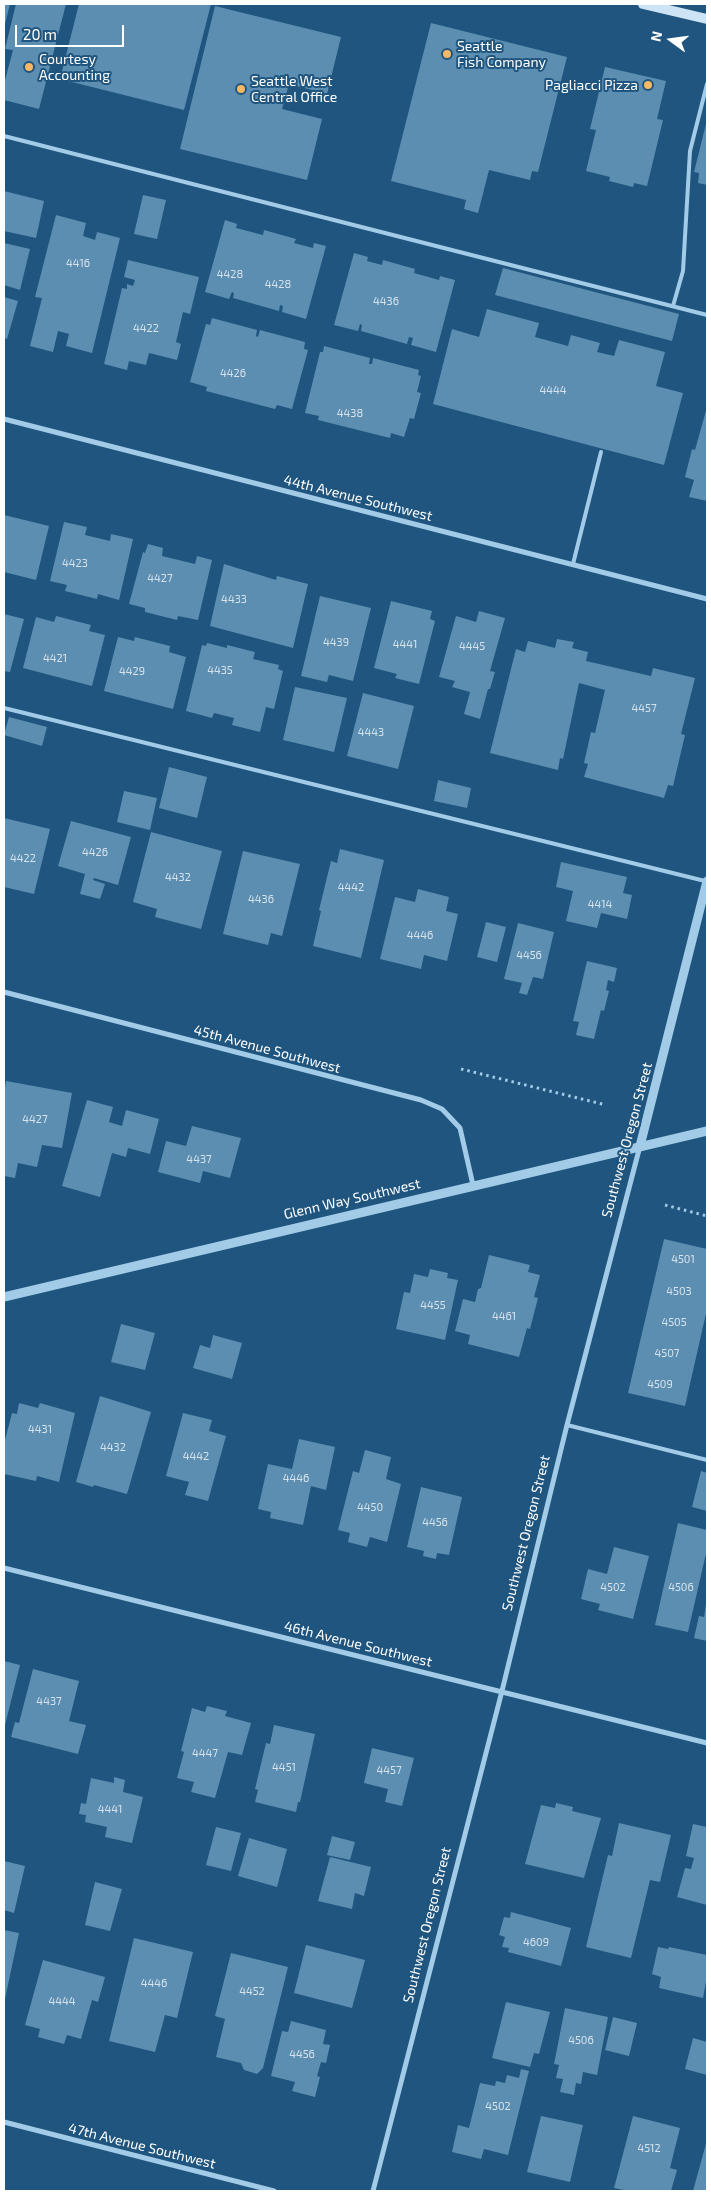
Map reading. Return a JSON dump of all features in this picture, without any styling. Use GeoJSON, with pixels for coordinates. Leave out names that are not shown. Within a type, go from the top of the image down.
{"type":"FeatureCollection","features":[{"type":"Feature","properties":{"kind":"main road"},"geometry":{"type":"LineString","coordinates":[[643,4],[707,19]]}},
{"type":"Feature","properties":{"kind":"street","name":"44th Avenue Southwest"},"geometry":{"type":"LineString","coordinates":[[4,419],[707,599]]}},
{"type":"Feature","properties":{"kind":"street","name":"Southwest Oregon Street"},"geometry":{"type":"LineString","coordinates":[[373,2191],[707,881]]}},
{"type":"Feature","properties":{"kind":"street","name":"45th Avenue Southwest"},"geometry":{"type":"LineString","coordinates":[[4,992],[421,1100],[442,1109],[460,1128],[473,1184]]}},
{"type":"Feature","properties":{"kind":"street","name":"Glenn Way Southwest"},"geometry":{"type":"LineString","coordinates":[[4,1296],[707,1130]]}},
{"type":"Feature","properties":{"kind":"street","name":"46th Avenue Southwest"},"geometry":{"type":"LineString","coordinates":[[4,1568],[707,1743]]}},
{"type":"Feature","properties":{"kind":"street","name":"47th Avenue Southwest"},"geometry":{"type":"LineString","coordinates":[[4,2122],[274,2191]]}},
{"type":"Feature","properties":{"kind":"lane"},"geometry":{"type":"LineString","coordinates":[[673,306],[683,271],[690,151],[707,84]]}},
{"type":"Feature","properties":{"kind":"lane"},"geometry":{"type":"LineString","coordinates":[[4,136],[707,315]]}},
{"type":"Feature","properties":{"kind":"lane"},"geometry":{"type":"LineString","coordinates":[[573,564],[601,452]]}},
{"type":"Feature","properties":{"kind":"lane"},"geometry":{"type":"LineString","coordinates":[[4,708],[707,881]]}},
{"type":"Feature","properties":{"kind":"lane"},"geometry":{"type":"LineString","coordinates":[[567,1425],[707,1460]]}},
{"type":"Feature","properties":{"kind":"path"},"geometry":{"type":"LineString","coordinates":[[461,1069],[606,1105]]}},
{"type":"Feature","properties":{"kind":"path"},"geometry":{"type":"LineString","coordinates":[[664,1205],[707,1216]]}},
{"type":"Feature","properties":{"kind":"building"},"geometry":{"type":"Polygon","coordinates":[[[4,4],[10,4],[4,28],[4,4]]]}},
{"type":"Feature","properties":{"kind":"building","name":"Courtesy Accounting"},"geometry":{"type":"Polygon","coordinates":[[[16,4],[66,4],[39,109],[4,100],[4,84],[13,50],[5,49],[16,4]]]}},
{"type":"Feature","properties":{"kind":"building"},"geometry":{"type":"Polygon","coordinates":[[[79,4],[211,4],[184,110],[60,79],[79,4]]]}},
{"type":"Feature","properties":{"kind":"building","name":"Seattle West Central Office"},"geometry":{"type":"Polygon","coordinates":[[[215,6],[341,37],[327,94],[289,84],[282,109],[322,119],[307,180],[180,149],[215,6]]]}},
{"type":"Feature","properties":{"kind":"building"},"geometry":{"type":"Polygon","coordinates":[[[431,23],[567,57],[538,172],[532,171],[530,180],[489,170],[478,213],[464,209],[466,200],[391,181],[431,23]]]}},
{"type":"Feature","properties":{"kind":"building"},"geometry":{"type":"Polygon","coordinates":[[[605,67],[666,81],[657,119],[663,120],[647,186],[634,183],[633,187],[609,181],[610,177],[586,171],[596,130],[590,129],[605,67]]]}},
{"type":"Feature","properties":{"kind":"building"},"geometry":{"type":"Polygon","coordinates":[[[707,120],[707,185],[698,183],[699,173],[694,172],[707,120]]]}},
{"type":"Feature","properties":{"kind":"building"},"geometry":{"type":"Polygon","coordinates":[[[4,191],[44,201],[36,238],[4,231],[4,191]]]}},
{"type":"Feature","properties":{"kind":"building"},"geometry":{"type":"Polygon","coordinates":[[[143,195],[166,200],[157,239],[134,234],[143,195]]]}},
{"type":"Feature","properties":{"kind":"building"},"geometry":{"type":"Polygon","coordinates":[[[56,215],[86,223],[83,236],[95,240],[97,232],[120,238],[92,353],[66,346],[69,334],[58,331],[53,352],[30,346],[42,298],[35,297],[56,215]]]}},
{"type":"Feature","properties":{"kind":"building"},"geometry":{"type":"Polygon","coordinates":[[[225,220],[237,224],[236,228],[263,235],[264,230],[296,239],[294,243],[313,248],[314,243],[326,246],[306,319],[282,312],[283,306],[280,305],[279,311],[233,298],[234,293],[232,292],[229,299],[205,292],[225,220]]]}},
{"type":"Feature","properties":{"kind":"building"},"geometry":{"type":"Polygon","coordinates":[[[4,243],[30,249],[20,290],[4,285],[4,243]]]}},
{"type":"Feature","properties":{"kind":"building"},"geometry":{"type":"Polygon","coordinates":[[[354,253],[368,257],[367,261],[382,265],[383,260],[415,269],[414,273],[439,280],[440,276],[455,280],[436,352],[411,345],[413,338],[409,337],[407,344],[361,331],[362,325],[360,324],[358,331],[334,325],[354,253]]]}},
{"type":"Feature","properties":{"kind":"building"},"geometry":{"type":"Polygon","coordinates":[[[128,260],[199,277],[190,314],[183,312],[176,342],[181,344],[177,360],[149,353],[146,365],[129,361],[127,370],[104,364],[122,288],[127,289],[127,284],[133,286],[135,280],[124,277],[128,260]]]}},
{"type":"Feature","properties":{"kind":"building"},"geometry":{"type":"Polygon","coordinates":[[[503,268],[679,314],[672,341],[495,295],[503,268]]]}},
{"type":"Feature","properties":{"kind":"building"},"geometry":{"type":"Polygon","coordinates":[[[4,297],[18,301],[7,339],[4,338],[4,297]]]}},
{"type":"Feature","properties":{"kind":"building"},"geometry":{"type":"Polygon","coordinates":[[[487,309],[539,323],[535,337],[568,346],[571,335],[600,343],[597,352],[614,356],[619,340],[665,352],[656,386],[683,393],[664,465],[433,404],[452,329],[479,337],[487,309]]]}},
{"type":"Feature","properties":{"kind":"building"},"geometry":{"type":"Polygon","coordinates":[[[212,318],[257,330],[256,336],[258,337],[260,330],[305,342],[304,349],[308,350],[292,409],[277,405],[275,409],[206,391],[207,387],[190,382],[206,324],[210,325],[212,318]]]}},
{"type":"Feature","properties":{"kind":"building"},"geometry":{"type":"Polygon","coordinates":[[[324,346],[370,358],[369,364],[372,364],[373,358],[419,370],[418,375],[421,376],[417,392],[421,393],[414,419],[410,418],[404,437],[391,433],[390,438],[318,420],[319,416],[305,413],[320,352],[323,352],[324,346]]]}},
{"type":"Feature","properties":{"kind":"building"},"geometry":{"type":"Polygon","coordinates":[[[707,407],[707,501],[689,497],[694,480],[685,477],[692,449],[695,450],[707,407]]]}},
{"type":"Feature","properties":{"kind":"building"},"geometry":{"type":"Polygon","coordinates":[[[4,515],[49,526],[36,580],[4,572],[4,515]]]}},
{"type":"Feature","properties":{"kind":"building"},"geometry":{"type":"Polygon","coordinates":[[[64,522],[87,527],[85,535],[110,541],[111,534],[133,539],[119,600],[98,594],[97,599],[65,591],[67,585],[50,581],[64,522]]]}},
{"type":"Feature","properties":{"kind":"building"},"geometry":{"type":"Polygon","coordinates":[[[148,544],[163,548],[162,556],[195,564],[197,556],[212,560],[198,620],[178,616],[177,620],[145,612],[145,608],[129,604],[143,552],[145,553],[148,544]]]}},
{"type":"Feature","properties":{"kind":"building"},"geometry":{"type":"Polygon","coordinates":[[[224,564],[276,580],[277,576],[308,584],[293,648],[210,626],[224,564]]]}},
{"type":"Feature","properties":{"kind":"building"},"geometry":{"type":"Polygon","coordinates":[[[320,596],[371,608],[353,681],[329,675],[327,682],[301,676],[320,596]]]}},
{"type":"Feature","properties":{"kind":"building"},"geometry":{"type":"Polygon","coordinates":[[[391,601],[432,611],[430,619],[435,621],[419,684],[395,678],[397,674],[374,668],[391,601]]]}},
{"type":"Feature","properties":{"kind":"building"},"geometry":{"type":"Polygon","coordinates":[[[479,611],[505,618],[490,671],[495,672],[480,719],[464,714],[470,692],[452,687],[455,681],[439,677],[456,616],[476,622],[479,611]]]}},
{"type":"Feature","properties":{"kind":"building"},"geometry":{"type":"Polygon","coordinates":[[[4,614],[24,619],[10,672],[4,671],[4,614]]]}},
{"type":"Feature","properties":{"kind":"building"},"geometry":{"type":"Polygon","coordinates":[[[56,616],[91,625],[89,631],[105,635],[92,686],[23,668],[36,617],[54,622],[56,616]]]}},
{"type":"Feature","properties":{"kind":"building"},"geometry":{"type":"Polygon","coordinates":[[[118,637],[134,641],[135,637],[170,646],[169,652],[186,657],[173,709],[104,691],[118,637]]]}},
{"type":"Feature","properties":{"kind":"building"},"geometry":{"type":"Polygon","coordinates":[[[557,639],[574,642],[572,648],[588,652],[586,661],[651,676],[653,668],[695,678],[681,734],[685,735],[673,786],[668,785],[664,798],[584,777],[588,764],[584,763],[591,732],[595,733],[605,690],[579,683],[563,759],[560,758],[558,770],[490,753],[516,649],[525,652],[528,641],[555,648],[557,639]]]}},
{"type":"Feature","properties":{"kind":"building"},"geometry":{"type":"Polygon","coordinates":[[[207,643],[227,648],[227,645],[255,652],[253,659],[279,665],[278,669],[283,671],[274,709],[266,707],[260,732],[232,725],[234,718],[214,713],[212,718],[186,711],[202,645],[206,646],[207,643]]]}},
{"type":"Feature","properties":{"kind":"building"},"geometry":{"type":"Polygon","coordinates":[[[295,687],[347,698],[334,752],[283,740],[295,687]]]}},
{"type":"Feature","properties":{"kind":"building"},"geometry":{"type":"Polygon","coordinates":[[[363,693],[414,706],[398,769],[347,756],[363,693]]]}},
{"type":"Feature","properties":{"kind":"building"},"geometry":{"type":"Polygon","coordinates":[[[9,717],[47,727],[42,746],[4,735],[9,717]]]}},
{"type":"Feature","properties":{"kind":"building"},"geometry":{"type":"Polygon","coordinates":[[[169,767],[207,777],[197,818],[159,808],[169,767]]]}},
{"type":"Feature","properties":{"kind":"building"},"geometry":{"type":"Polygon","coordinates":[[[438,780],[471,788],[467,808],[434,801],[438,780]]]}},
{"type":"Feature","properties":{"kind":"building"},"geometry":{"type":"Polygon","coordinates":[[[124,791],[157,798],[150,830],[117,822],[124,791]]]}},
{"type":"Feature","properties":{"kind":"building"},"geometry":{"type":"Polygon","coordinates":[[[4,818],[50,829],[34,894],[4,887],[4,818]]]}},
{"type":"Feature","properties":{"kind":"building"},"geometry":{"type":"Polygon","coordinates":[[[71,821],[131,837],[118,885],[94,878],[93,880],[105,884],[100,899],[80,894],[85,874],[58,866],[71,821]]]}},
{"type":"Feature","properties":{"kind":"building"},"geometry":{"type":"Polygon","coordinates":[[[151,832],[222,851],[201,929],[155,917],[157,909],[133,902],[151,832]]]}},
{"type":"Feature","properties":{"kind":"building"},"geometry":{"type":"Polygon","coordinates":[[[340,849],[384,860],[361,958],[313,946],[321,911],[319,910],[331,861],[337,863],[340,849]]]}},
{"type":"Feature","properties":{"kind":"building"},"geometry":{"type":"Polygon","coordinates":[[[243,851],[300,864],[282,936],[271,933],[268,945],[223,934],[243,851]]]}},
{"type":"Feature","properties":{"kind":"building"},"geometry":{"type":"Polygon","coordinates":[[[561,862],[627,877],[623,893],[632,895],[627,919],[601,913],[597,928],[566,921],[573,891],[556,887],[561,862]]]}},
{"type":"Feature","properties":{"kind":"building"},"geometry":{"type":"Polygon","coordinates":[[[418,889],[449,897],[446,911],[458,914],[447,961],[424,955],[421,969],[380,959],[395,897],[415,902],[418,889]]]}},
{"type":"Feature","properties":{"kind":"building"},"geometry":{"type":"Polygon","coordinates":[[[486,922],[506,927],[497,962],[477,957],[486,922]]]}},
{"type":"Feature","properties":{"kind":"building"},"geometry":{"type":"Polygon","coordinates":[[[518,923],[554,932],[543,979],[533,977],[527,995],[519,993],[522,983],[504,979],[518,923]]]}},
{"type":"Feature","properties":{"kind":"building"},"geometry":{"type":"Polygon","coordinates":[[[587,961],[617,968],[614,982],[608,980],[606,990],[609,991],[604,1011],[601,1010],[594,1039],[576,1035],[579,1022],[573,1021],[587,961]]]}},
{"type":"Feature","properties":{"kind":"building"},"geometry":{"type":"Polygon","coordinates":[[[6,1081],[72,1093],[62,1148],[42,1145],[37,1167],[18,1163],[15,1178],[4,1176],[4,1094],[6,1081]]]}},
{"type":"Feature","properties":{"kind":"building"},"geometry":{"type":"Polygon","coordinates":[[[87,1100],[113,1107],[109,1122],[122,1126],[126,1110],[159,1119],[150,1154],[128,1148],[126,1157],[112,1153],[100,1197],[62,1186],[87,1100]]]}},
{"type":"Feature","properties":{"kind":"building"},"geometry":{"type":"Polygon","coordinates":[[[192,1126],[241,1138],[230,1178],[203,1171],[200,1183],[158,1172],[166,1141],[186,1146],[192,1126]]]}},
{"type":"Feature","properties":{"kind":"building"},"geometry":{"type":"Polygon","coordinates":[[[664,1239],[707,1249],[707,1309],[685,1406],[628,1393],[664,1239]]]}},
{"type":"Feature","properties":{"kind":"building"},"geometry":{"type":"Polygon","coordinates":[[[489,1255],[530,1265],[528,1272],[540,1275],[534,1297],[538,1298],[530,1329],[527,1328],[519,1357],[468,1344],[470,1335],[455,1331],[463,1299],[475,1302],[478,1289],[481,1288],[489,1255]]]}},
{"type":"Feature","properties":{"kind":"building"},"geometry":{"type":"Polygon","coordinates":[[[430,1269],[448,1273],[447,1278],[458,1280],[445,1340],[396,1329],[404,1292],[410,1293],[414,1274],[428,1277],[430,1269]]]}},
{"type":"Feature","properties":{"kind":"building"},"geometry":{"type":"Polygon","coordinates":[[[121,1324],[155,1333],[145,1370],[111,1362],[121,1324]]]}},
{"type":"Feature","properties":{"kind":"building"},"geometry":{"type":"Polygon","coordinates":[[[213,1335],[242,1343],[232,1379],[193,1368],[200,1345],[210,1348],[213,1335]]]}},
{"type":"Feature","properties":{"kind":"building"},"geometry":{"type":"Polygon","coordinates":[[[100,1396],[151,1412],[127,1494],[76,1482],[100,1396]]]}},
{"type":"Feature","properties":{"kind":"building"},"geometry":{"type":"Polygon","coordinates":[[[19,1403],[38,1408],[40,1403],[75,1413],[59,1482],[37,1476],[36,1481],[4,1474],[4,1444],[12,1413],[17,1414],[19,1403]]]}},
{"type":"Feature","properties":{"kind":"building"},"geometry":{"type":"Polygon","coordinates":[[[183,1413],[212,1420],[209,1431],[226,1436],[208,1501],[185,1495],[189,1482],[166,1476],[183,1413]]]}},
{"type":"Feature","properties":{"kind":"building"},"geometry":{"type":"Polygon","coordinates":[[[299,1439],[335,1447],[326,1490],[311,1486],[303,1525],[270,1518],[271,1512],[258,1509],[268,1464],[292,1469],[299,1439]]]}},
{"type":"Feature","properties":{"kind":"building"},"geometry":{"type":"Polygon","coordinates":[[[365,1450],[391,1457],[386,1479],[401,1484],[387,1542],[370,1537],[367,1547],[348,1542],[350,1533],[338,1530],[353,1471],[359,1473],[365,1450]]]}},
{"type":"Feature","properties":{"kind":"building"},"geometry":{"type":"Polygon","coordinates":[[[701,1471],[707,1473],[707,1511],[692,1507],[701,1471]]]}},
{"type":"Feature","properties":{"kind":"building"},"geometry":{"type":"Polygon","coordinates":[[[421,1487],[462,1497],[449,1555],[437,1553],[436,1559],[423,1556],[424,1551],[407,1547],[421,1487]]]}},
{"type":"Feature","properties":{"kind":"building"},"geometry":{"type":"Polygon","coordinates":[[[678,1523],[707,1530],[707,1549],[688,1632],[655,1625],[678,1523]]]}},
{"type":"Feature","properties":{"kind":"building"},"geometry":{"type":"Polygon","coordinates":[[[614,1547],[649,1556],[633,1619],[598,1610],[600,1604],[581,1599],[588,1569],[607,1574],[614,1547]]]}},
{"type":"Feature","properties":{"kind":"building"},"geometry":{"type":"Polygon","coordinates":[[[706,1604],[707,1641],[694,1638],[699,1616],[704,1617],[706,1604]]]}},
{"type":"Feature","properties":{"kind":"building"},"geometry":{"type":"Polygon","coordinates":[[[4,1661],[20,1665],[4,1729],[4,1661]]]}},
{"type":"Feature","properties":{"kind":"building"},"geometry":{"type":"Polygon","coordinates":[[[33,1669],[79,1681],[69,1721],[86,1725],[78,1754],[11,1737],[15,1722],[19,1723],[33,1669]]]}},
{"type":"Feature","properties":{"kind":"building"},"geometry":{"type":"Polygon","coordinates":[[[207,1706],[227,1711],[225,1716],[251,1723],[242,1755],[228,1752],[215,1798],[191,1792],[194,1782],[177,1778],[184,1752],[181,1751],[192,1708],[205,1712],[207,1706]]]}},
{"type":"Feature","properties":{"kind":"building"},"geometry":{"type":"Polygon","coordinates":[[[274,1725],[315,1734],[300,1802],[298,1802],[296,1812],[255,1802],[258,1790],[255,1789],[266,1743],[270,1744],[274,1725]]]}},
{"type":"Feature","properties":{"kind":"building"},"geometry":{"type":"Polygon","coordinates":[[[372,1748],[414,1758],[402,1806],[385,1802],[388,1789],[364,1783],[372,1748]]]}},
{"type":"Feature","properties":{"kind":"building"},"geometry":{"type":"Polygon","coordinates":[[[114,1777],[125,1780],[123,1792],[143,1797],[132,1843],[105,1837],[107,1827],[85,1822],[86,1815],[79,1814],[81,1803],[86,1804],[91,1778],[114,1783],[114,1777]]]}},
{"type":"Feature","properties":{"kind":"building"},"geometry":{"type":"Polygon","coordinates":[[[556,1803],[573,1807],[572,1811],[601,1818],[584,1878],[525,1864],[541,1805],[555,1808],[556,1803]]]}},
{"type":"Feature","properties":{"kind":"building"},"geometry":{"type":"Polygon","coordinates":[[[619,1823],[671,1835],[660,1882],[650,1880],[631,1958],[586,1947],[608,1855],[612,1856],[619,1823]]]}},
{"type":"Feature","properties":{"kind":"building"},"geometry":{"type":"Polygon","coordinates":[[[693,1824],[707,1827],[707,1905],[677,1897],[685,1868],[691,1869],[694,1858],[686,1856],[693,1824]]]}},
{"type":"Feature","properties":{"kind":"building"},"geometry":{"type":"Polygon","coordinates":[[[216,1827],[241,1833],[231,1871],[206,1865],[216,1827]]]}},
{"type":"Feature","properties":{"kind":"building"},"geometry":{"type":"Polygon","coordinates":[[[332,1836],[355,1842],[350,1860],[327,1855],[332,1836]]]}},
{"type":"Feature","properties":{"kind":"building"},"geometry":{"type":"Polygon","coordinates":[[[249,1838],[287,1849],[277,1887],[238,1876],[249,1838]]]}},
{"type":"Feature","properties":{"kind":"building"},"geometry":{"type":"Polygon","coordinates":[[[330,1857],[371,1867],[364,1896],[355,1893],[352,1909],[318,1901],[330,1857]]]}},
{"type":"Feature","properties":{"kind":"building"},"geometry":{"type":"Polygon","coordinates":[[[4,1861],[25,1866],[14,1913],[4,1910],[4,1861]]]}},
{"type":"Feature","properties":{"kind":"building"},"geometry":{"type":"Polygon","coordinates":[[[95,1882],[122,1889],[110,1931],[85,1925],[95,1882]]]}},
{"type":"Feature","properties":{"kind":"building"},"geometry":{"type":"Polygon","coordinates":[[[511,1912],[571,1928],[561,1966],[508,1952],[509,1948],[502,1947],[505,1937],[499,1935],[504,1917],[510,1918],[511,1912]]]}},
{"type":"Feature","properties":{"kind":"building"},"geometry":{"type":"Polygon","coordinates":[[[4,1930],[19,1933],[5,1999],[4,1999],[4,1930]]]}},
{"type":"Feature","properties":{"kind":"building"},"geometry":{"type":"Polygon","coordinates":[[[134,1938],[193,1952],[177,2018],[165,2015],[155,2052],[109,2041],[134,1938]]]}},
{"type":"Feature","properties":{"kind":"building"},"geometry":{"type":"Polygon","coordinates":[[[306,1945],[365,1960],[352,2008],[294,1993],[306,1945]]]}},
{"type":"Feature","properties":{"kind":"building"},"geometry":{"type":"Polygon","coordinates":[[[658,1947],[668,1949],[669,1947],[707,1955],[707,1976],[703,1998],[659,1988],[661,1977],[652,1974],[658,1947]]]}},
{"type":"Feature","properties":{"kind":"building"},"geometry":{"type":"Polygon","coordinates":[[[231,1953],[288,1967],[263,2068],[257,2074],[244,2070],[241,2063],[216,2057],[225,2019],[215,2016],[231,1953]]]}},
{"type":"Feature","properties":{"kind":"building"},"geometry":{"type":"Polygon","coordinates":[[[43,1960],[105,1977],[98,2002],[92,2000],[81,2039],[67,2035],[64,2044],[38,2037],[40,2029],[25,2025],[43,1960]]]}},
{"type":"Feature","properties":{"kind":"building"},"geometry":{"type":"Polygon","coordinates":[[[506,2002],[550,2012],[539,2054],[534,2053],[530,2067],[492,2058],[506,2002]]]}},
{"type":"Feature","properties":{"kind":"building"},"geometry":{"type":"Polygon","coordinates":[[[565,2008],[608,2017],[597,2075],[583,2072],[581,2084],[576,2083],[574,2095],[560,2092],[563,2079],[556,2078],[559,2065],[554,2064],[565,2008]]]}},
{"type":"Feature","properties":{"kind":"building"},"geometry":{"type":"Polygon","coordinates":[[[613,2017],[637,2023],[629,2056],[605,2050],[613,2017]]]}},
{"type":"Feature","properties":{"kind":"building"},"geometry":{"type":"Polygon","coordinates":[[[291,2021],[326,2030],[323,2044],[330,2045],[326,2063],[321,2062],[317,2076],[320,2077],[315,2097],[292,2091],[295,2082],[271,2076],[282,2031],[288,2032],[291,2021]]]}},
{"type":"Feature","properties":{"kind":"building"},"geometry":{"type":"Polygon","coordinates":[[[693,2038],[707,2042],[707,2075],[685,2069],[693,2038]]]}},
{"type":"Feature","properties":{"kind":"building"},"geometry":{"type":"Polygon","coordinates":[[[521,2069],[529,2071],[508,2155],[484,2149],[481,2159],[452,2152],[458,2125],[469,2128],[480,2083],[495,2086],[496,2081],[505,2083],[507,2075],[519,2078],[521,2069]]]}},
{"type":"Feature","properties":{"kind":"building"},"geometry":{"type":"Polygon","coordinates":[[[541,2116],[583,2125],[570,2182],[527,2172],[541,2116]]]}},
{"type":"Feature","properties":{"kind":"building"},"geometry":{"type":"Polygon","coordinates":[[[633,2116],[680,2128],[670,2168],[677,2170],[671,2191],[629,2191],[614,2188],[633,2116]]]}},
{"type":"Feature","properties":{"kind":"building"},"geometry":{"type":"Polygon","coordinates":[[[707,2140],[707,2191],[693,2191],[707,2140]]]}},
{"type":"Feature","properties":{"kind":"place","name":"Seattle Fish Company"},"geometry":{"type":"Point","coordinates":[447,54]}},
{"type":"Feature","properties":{"kind":"place","name":"Courtesy Accounting"},"geometry":{"type":"Point","coordinates":[29,67]}},
{"type":"Feature","properties":{"kind":"place","name":"Pagliacci Pizza"},"geometry":{"type":"Point","coordinates":[648,85]}},
{"type":"Feature","properties":{"kind":"place","name":"Seattle West Central Office"},"geometry":{"type":"Point","coordinates":[241,89]}}]}
